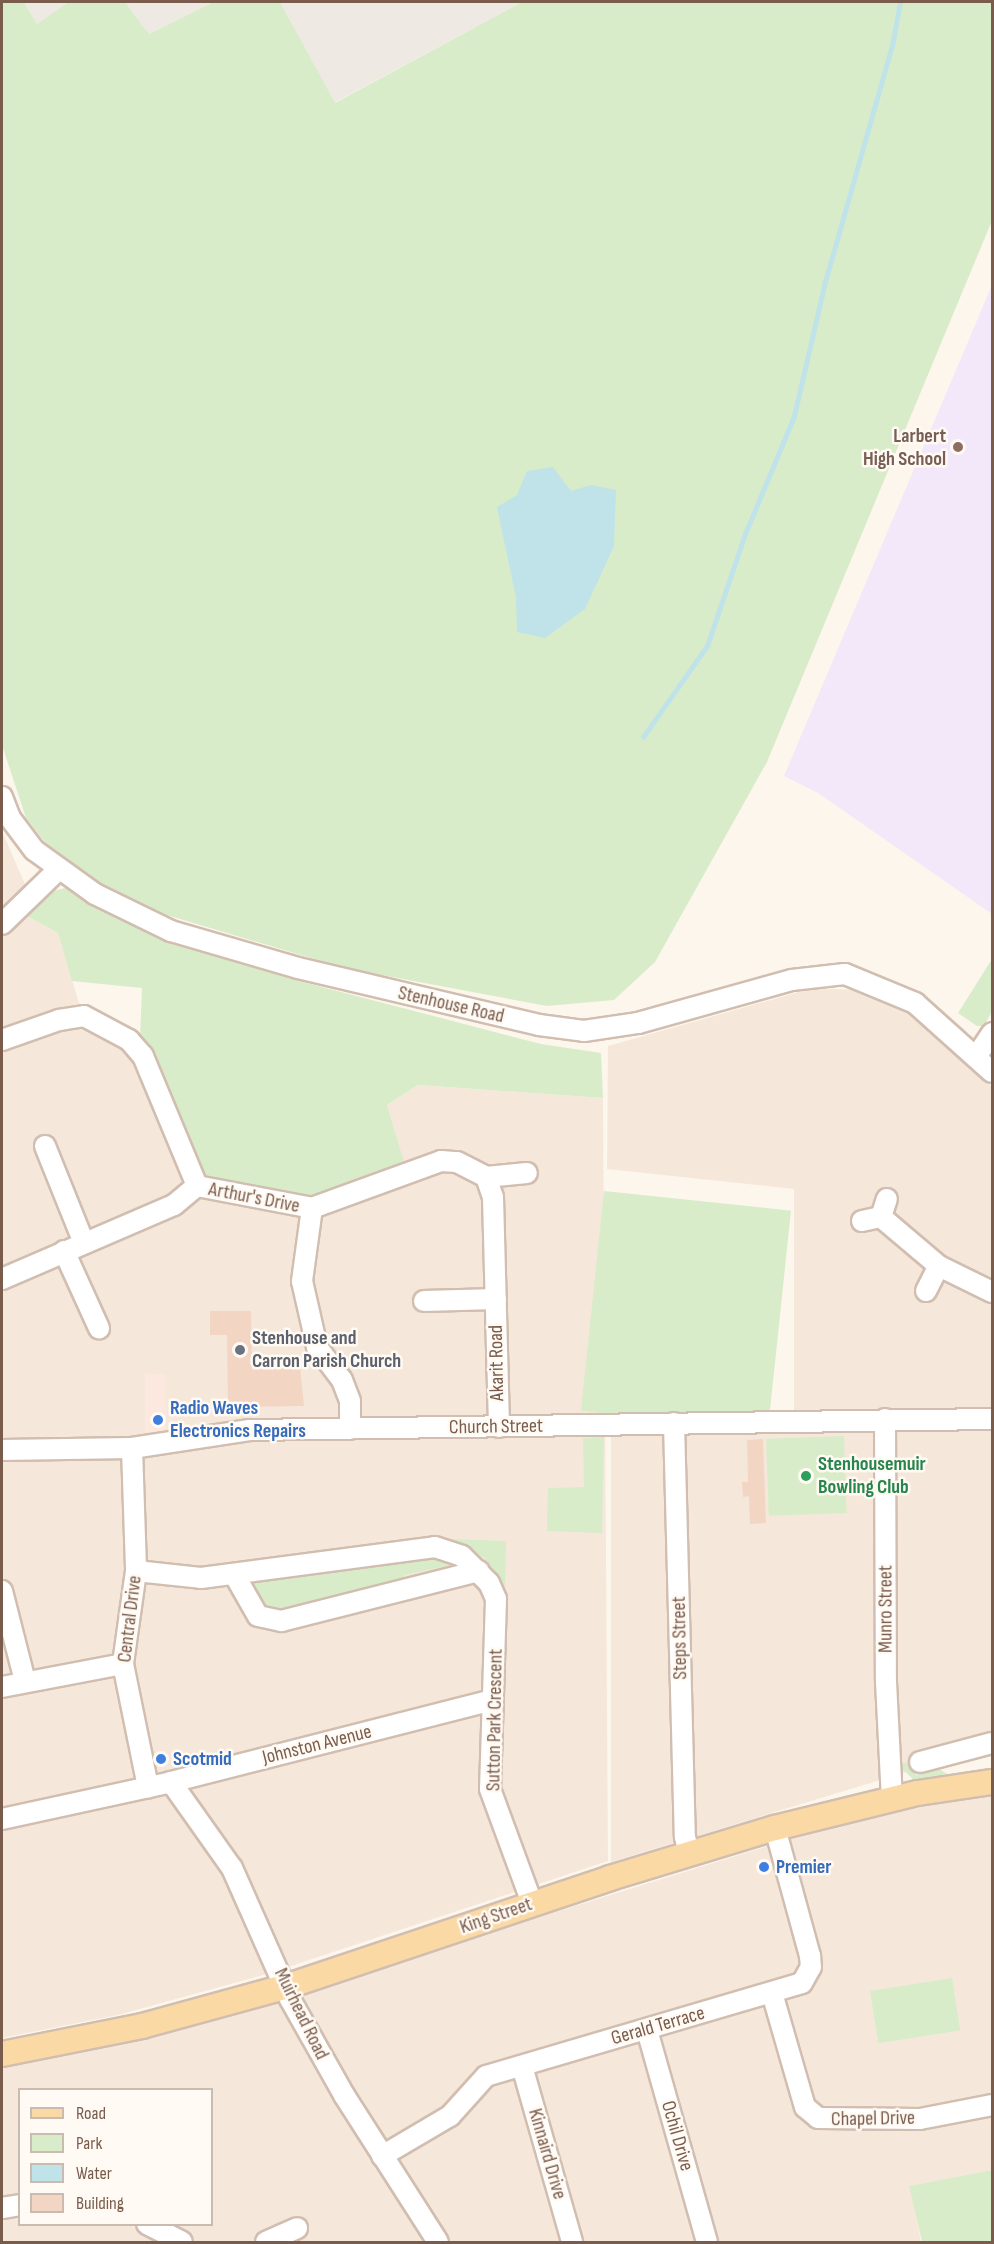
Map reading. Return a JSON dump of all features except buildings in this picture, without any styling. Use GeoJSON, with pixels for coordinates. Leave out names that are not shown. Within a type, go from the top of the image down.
{"type":"FeatureCollection","features":[{"type":"Feature","properties":{"kind":"main road","name":"King Street"},"geometry":{"type":"LineString","coordinates":[[2,2054],[142,2026],[285,1987],[689,1853],[775,1828],[892,1799],[993,1782]]}},
{"type":"Feature","properties":{"kind":"street","name":"Stenhouse Road"},"geometry":{"type":"LineString","coordinates":[[2,797],[20,834],[58,870],[171,931],[298,968],[561,1029],[607,1030],[792,980],[845,974],[899,993],[940,1024],[993,1072]]}},
{"type":"Feature","properties":{"kind":"street"},"geometry":{"type":"LineString","coordinates":[[2,924],[58,870]]}},
{"type":"Feature","properties":{"kind":"street","name":"Arthur's Drive"},"geometry":{"type":"LineString","coordinates":[[2,1040],[59,1020],[84,1016],[129,1040],[143,1056],[197,1186],[312,1208],[441,1161],[457,1162],[486,1177]]}},
{"type":"Feature","properties":{"kind":"street"},"geometry":{"type":"LineString","coordinates":[[976,1057],[993,1033]]}},
{"type":"Feature","properties":{"kind":"street"},"geometry":{"type":"LineString","coordinates":[[45,1146],[84,1243]]}},
{"type":"Feature","properties":{"kind":"street"},"geometry":{"type":"LineString","coordinates":[[486,1177],[527,1173]]}},
{"type":"Feature","properties":{"kind":"street","name":"Akarit Road"},"geometry":{"type":"LineString","coordinates":[[486,1177],[493,1197],[499,1427]]}},
{"type":"Feature","properties":{"kind":"street"},"geometry":{"type":"LineString","coordinates":[[2,1279],[174,1205],[197,1186]]}},
{"type":"Feature","properties":{"kind":"street"},"geometry":{"type":"LineString","coordinates":[[312,1208],[302,1281],[317,1347],[342,1380],[350,1401],[350,1429]]}},
{"type":"Feature","properties":{"kind":"street"},"geometry":{"type":"LineString","coordinates":[[877,1213],[939,1266],[993,1292]]}},
{"type":"Feature","properties":{"kind":"street"},"geometry":{"type":"LineString","coordinates":[[64,1251],[99,1328]]}},
{"type":"Feature","properties":{"kind":"street"},"geometry":{"type":"LineString","coordinates":[[926,1291],[939,1266]]}},
{"type":"Feature","properties":{"kind":"street","name":"Akarit Road"},"geometry":{"type":"LineString","coordinates":[[424,1301],[496,1299]]}},
{"type":"Feature","properties":{"kind":"street","name":"Munro Street"},"geometry":{"type":"LineString","coordinates":[[885,1419],[887,1714],[892,1799]]}},
{"type":"Feature","properties":{"kind":"street","name":"Church Street"},"geometry":{"type":"LineString","coordinates":[[2,1450],[132,1448],[250,1430],[993,1419]]}},
{"type":"Feature","properties":{"kind":"street","name":"Steps Street"},"geometry":{"type":"LineString","coordinates":[[674,1423],[685,1837],[689,1853]]}},
{"type":"Feature","properties":{"kind":"street","name":"Central Drive"},"geometry":{"type":"LineString","coordinates":[[132,1448],[136,1571],[123,1664],[148,1787]]}},
{"type":"Feature","properties":{"kind":"street","name":"Sutton Park Crescent"},"geometry":{"type":"LineString","coordinates":[[136,1571],[179,1578],[234,1574],[435,1547],[462,1556],[479,1571],[496,1599],[490,1789],[532,1904]]}},
{"type":"Feature","properties":{"kind":"street"},"geometry":{"type":"LineString","coordinates":[[234,1574],[258,1616],[280,1621],[479,1571]]}},
{"type":"Feature","properties":{"kind":"street"},"geometry":{"type":"LineString","coordinates":[[2,1591],[25,1681]]}},
{"type":"Feature","properties":{"kind":"street"},"geometry":{"type":"LineString","coordinates":[[2,1687],[123,1664]]}},
{"type":"Feature","properties":{"kind":"street","name":"Johnston Avenue"},"geometry":{"type":"LineString","coordinates":[[2,1820],[171,1782],[492,1700]]}},
{"type":"Feature","properties":{"kind":"street"},"geometry":{"type":"LineString","coordinates":[[920,1762],[993,1743]]}},
{"type":"Feature","properties":{"kind":"street","name":"Muirhead Road"},"geometry":{"type":"LineString","coordinates":[[171,1782],[232,1868],[285,1987],[382,2156],[438,2242]]}},
{"type":"Feature","properties":{"kind":"street","name":"Gerald Terrace"},"geometry":{"type":"LineString","coordinates":[[382,2156],[450,2116],[481,2079],[802,1983],[811,1967],[775,1828]]}},
{"type":"Feature","properties":{"kind":"street","name":"Chapel Drive"},"geometry":{"type":"LineString","coordinates":[[772,1993],[805,2107],[818,2118],[920,2120],[993,2105]]}},
{"type":"Feature","properties":{"kind":"street","name":"Ochil Drive"},"geometry":{"type":"LineString","coordinates":[[647,2030],[707,2242]]}},
{"type":"Feature","properties":{"kind":"street","name":"Kinnaird Drive"},"geometry":{"type":"LineString","coordinates":[[522,2066],[573,2242]]}},
{"type":"Feature","properties":{"kind":"street"},"geometry":{"type":"LineString","coordinates":[[2,2208],[18,2205]]}},
{"type":"Feature","properties":{"kind":"street"},"geometry":{"type":"LineString","coordinates":[[151,2226],[182,2242]]}},
{"type":"Feature","properties":{"kind":"street"},"geometry":{"type":"LineString","coordinates":[[266,2242],[287,2230]]}},
{"type":"Feature","properties":{"kind":"shaded area"},"geometry":{"type":"Polygon","coordinates":[[[24,2],[68,2],[37,24],[24,2]]]}},
{"type":"Feature","properties":{"kind":"shaded area"},"geometry":{"type":"Polygon","coordinates":[[[125,2],[213,2],[149,34],[125,2]]]}},
{"type":"Feature","properties":{"kind":"shaded area"},"geometry":{"type":"Polygon","coordinates":[[[280,2],[522,2],[334,103],[280,2]]]}},
{"type":"Feature","properties":{"kind":"shaded area","name":"Larbert High School"},"geometry":{"type":"Polygon","coordinates":[[[992,285],[992,914],[818,793],[784,776],[992,285]]]}},
{"type":"Feature","properties":{"kind":"shaded area"},"geometry":{"type":"Polygon","coordinates":[[[2,831],[27,889],[27,916],[58,933],[85,1023],[113,1037],[140,1061],[199,1198],[313,1214],[410,1183],[387,1105],[418,1085],[603,1098],[608,1861],[267,1974],[118,2015],[2,2038],[2,831]]]}},
{"type":"Feature","properties":{"kind":"shaded area"},"geometry":{"type":"Polygon","coordinates":[[[813,988],[861,990],[912,1013],[992,1087],[992,1411],[794,1410],[794,1189],[607,1169],[608,1046],[813,988]]]}},
{"type":"Feature","properties":{"kind":"shaded area"},"geometry":{"type":"Polygon","coordinates":[[[145,1374],[166,1374],[166,1432],[145,1432],[145,1374]]]}},
{"type":"Feature","properties":{"kind":"shaded area"},"geometry":{"type":"Polygon","coordinates":[[[611,1430],[992,1430],[992,1746],[611,1862],[611,1430]]]}},
{"type":"Feature","properties":{"kind":"shaded area"},"geometry":{"type":"Polygon","coordinates":[[[992,1795],[992,2170],[910,2186],[921,2242],[2,2242],[2,2064],[294,1993],[807,1834],[955,1799],[992,1795]]]}},
{"type":"Feature","properties":{"kind":"green space"},"geometry":{"type":"Polygon","coordinates":[[[2,2],[24,2],[37,24],[68,2],[125,2],[149,34],[213,2],[280,2],[335,103],[522,2],[992,2],[991,223],[767,762],[655,962],[614,1000],[547,1006],[344,968],[150,910],[58,859],[26,818],[2,745],[2,2]]]}},
{"type":"Feature","properties":{"kind":"green space"},"geometry":{"type":"Polygon","coordinates":[[[69,887],[166,940],[295,980],[541,1044],[601,1053],[603,1098],[418,1085],[387,1105],[405,1165],[307,1198],[208,1176],[201,1172],[140,1039],[142,988],[72,981],[58,933],[27,916],[53,891],[69,887]]]}},
{"type":"Feature","properties":{"kind":"green space"},"geometry":{"type":"Polygon","coordinates":[[[992,959],[992,1011],[984,1026],[977,1026],[958,1013],[992,959]]]}},
{"type":"Feature","properties":{"kind":"green space"},"geometry":{"type":"Polygon","coordinates":[[[604,1191],[791,1211],[768,1430],[581,1411],[604,1191]]]}},
{"type":"Feature","properties":{"kind":"green space","name":"Stenhousemuir Bowling Club"},"geometry":{"type":"Polygon","coordinates":[[[844,1436],[847,1513],[769,1516],[766,1439],[844,1436]]]}},
{"type":"Feature","properties":{"kind":"green space"},"geometry":{"type":"Polygon","coordinates":[[[604,1437],[602,1533],[547,1531],[548,1488],[584,1487],[583,1438],[604,1437]]]}},
{"type":"Feature","properties":{"kind":"green space"},"geometry":{"type":"Polygon","coordinates":[[[451,1539],[506,1541],[505,1587],[485,1558],[451,1539]]]}},
{"type":"Feature","properties":{"kind":"green space"},"geometry":{"type":"Polygon","coordinates":[[[431,1552],[466,1567],[453,1574],[451,1565],[404,1575],[405,1586],[270,1615],[246,1583],[431,1552]]]}},
{"type":"Feature","properties":{"kind":"green space"},"geometry":{"type":"Polygon","coordinates":[[[911,1761],[916,1775],[938,1768],[947,1774],[915,1781],[898,1765],[911,1761]]]}},
{"type":"Feature","properties":{"kind":"green space"},"geometry":{"type":"Polygon","coordinates":[[[952,1978],[960,2030],[878,2043],[870,1991],[952,1978]]]}},
{"type":"Feature","properties":{"kind":"green space"},"geometry":{"type":"Polygon","coordinates":[[[992,2170],[992,2242],[922,2242],[909,2186],[992,2170]]]}},
{"type":"Feature","properties":{"kind":"water"},"geometry":{"type":"Polygon","coordinates":[[[553,467],[571,491],[591,485],[616,490],[614,546],[585,609],[545,638],[517,632],[516,598],[497,507],[517,495],[527,471],[553,467]]]}},
{"type":"Feature","properties":{"kind":"waterway"},"geometry":{"type":"LineString","coordinates":[[643,737],[707,646],[745,534],[794,416],[825,282],[892,46],[900,2]]}},
{"type":"Feature","properties":{"kind":"place","name":"Larbert High School"},"geometry":{"type":"Point","coordinates":[958,447]}},
{"type":"Feature","properties":{"kind":"place","name":"Stenhouse and Carron Parish Church"},"geometry":{"type":"Point","coordinates":[240,1350]}},
{"type":"Feature","properties":{"kind":"place","name":"Radio Waves Electronics Repairs"},"geometry":{"type":"Point","coordinates":[158,1420]}},
{"type":"Feature","properties":{"kind":"place","name":"Stenhousemuir Bowling Club"},"geometry":{"type":"Point","coordinates":[806,1476]}},
{"type":"Feature","properties":{"kind":"place","name":"Scotmid"},"geometry":{"type":"Point","coordinates":[161,1759]}},
{"type":"Feature","properties":{"kind":"place","name":"Premier"},"geometry":{"type":"Point","coordinates":[764,1867]}}]}
